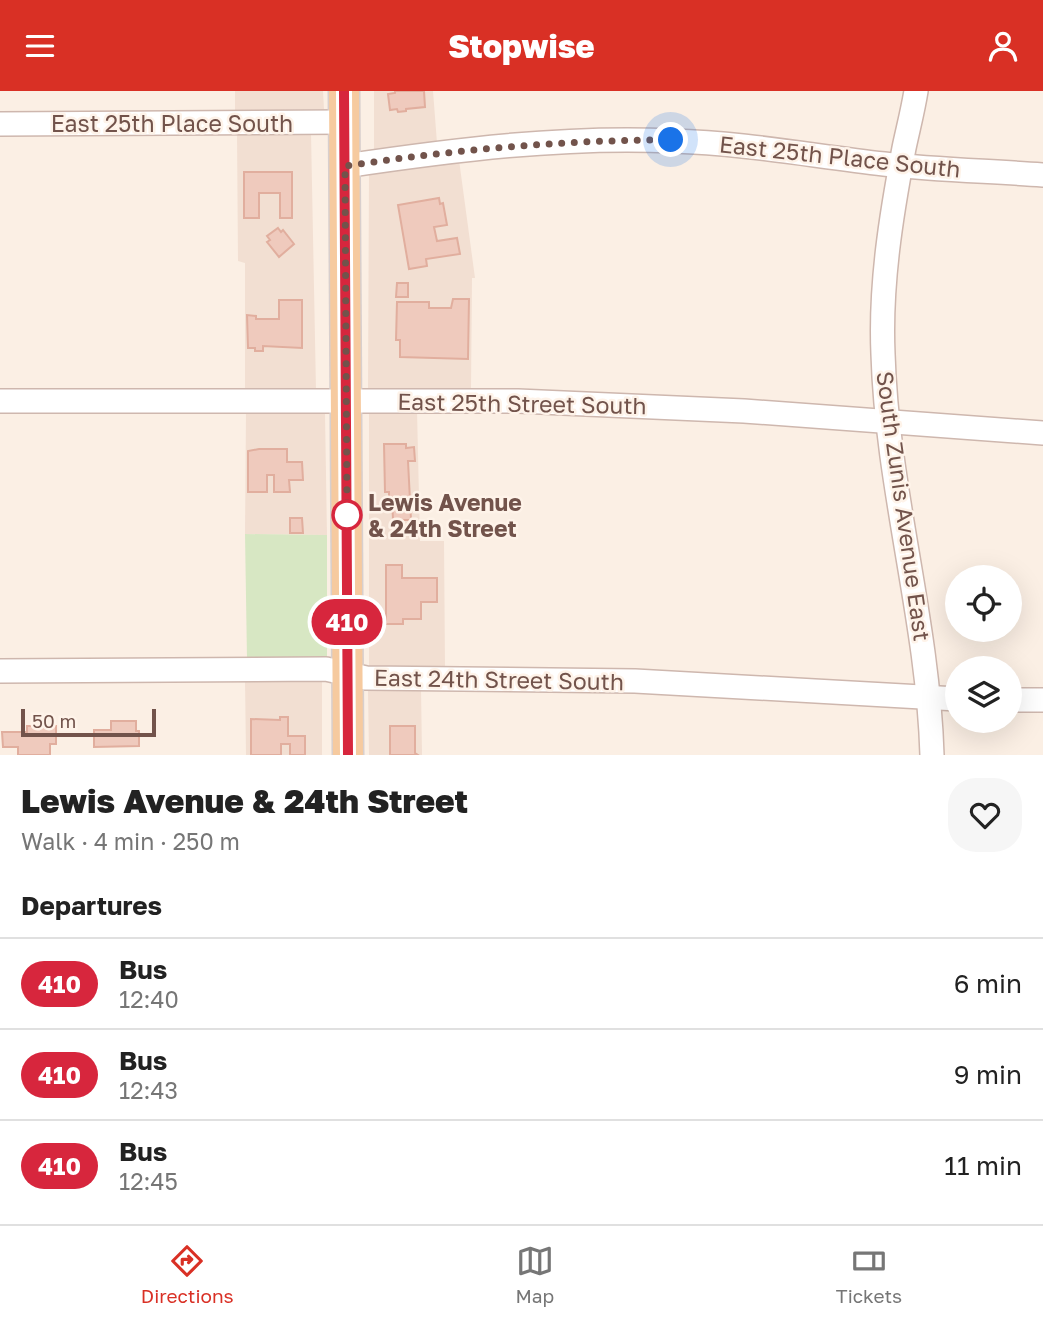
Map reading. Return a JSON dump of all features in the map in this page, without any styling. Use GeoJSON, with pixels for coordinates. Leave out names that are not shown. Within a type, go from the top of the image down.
{"type":"FeatureCollection","features":[{"type":"Feature","properties":{"kind":"main road"},"geometry":{"type":"LineString","coordinates":[[344,91],[348,755]]}},
{"type":"Feature","properties":{"kind":"street","name":"South Zunis Avenue East"},"geometry":{"type":"LineString","coordinates":[[916,91],[901,166],[885,275],[883,355],[888,423],[924,643],[932,755]]}},
{"type":"Feature","properties":{"kind":"street","name":"East 25th Place South"},"geometry":{"type":"LineString","coordinates":[[0,124],[344,122]]}},
{"type":"Feature","properties":{"kind":"street","name":"East 25th Place South"},"geometry":{"type":"LineString","coordinates":[[345,166],[519,145],[607,140],[671,140],[733,144],[901,166],[1043,175]]}},
{"type":"Feature","properties":{"kind":"street","name":"East 25th Street South"},"geometry":{"type":"LineString","coordinates":[[0,401],[346,400],[613,404],[1043,433]]}},
{"type":"Feature","properties":{"kind":"street","name":"East 24th Street South"},"geometry":{"type":"LineString","coordinates":[[0,671],[326,670],[385,678],[635,681],[945,699]]}},
{"type":"Feature","properties":{"kind":"street"},"geometry":{"type":"LineString","coordinates":[[1022,700],[1043,700]]}},
{"type":"Feature","properties":{"kind":"shaded area"},"geometry":{"type":"Polygon","coordinates":[[[235,91],[323,91],[324,109],[235,111],[235,91]]]}},
{"type":"Feature","properties":{"kind":"shaded area"},"geometry":{"type":"Polygon","coordinates":[[[374,91],[433,91],[437,143],[374,150],[374,91]]]}},
{"type":"Feature","properties":{"kind":"shaded area"},"geometry":{"type":"Polygon","coordinates":[[[237,133],[311,133],[316,390],[245,390],[245,263],[238,261],[237,133]]]}},
{"type":"Feature","properties":{"kind":"shaded area"},"geometry":{"type":"Polygon","coordinates":[[[459,160],[475,278],[472,278],[471,388],[368,389],[369,173],[459,160]]]}},
{"type":"Feature","properties":{"kind":"shaded area"},"geometry":{"type":"Polygon","coordinates":[[[373,410],[417,410],[420,541],[444,541],[445,667],[369,666],[369,413],[373,410]]]}},
{"type":"Feature","properties":{"kind":"shaded area"},"geometry":{"type":"Polygon","coordinates":[[[246,411],[325,414],[327,535],[245,534],[246,411]]]}},
{"type":"Feature","properties":{"kind":"shaded area"},"geometry":{"type":"Polygon","coordinates":[[[245,680],[322,680],[322,755],[246,755],[245,680]]]}},
{"type":"Feature","properties":{"kind":"shaded area"},"geometry":{"type":"Polygon","coordinates":[[[421,688],[422,755],[369,755],[368,690],[421,688]]]}},
{"type":"Feature","properties":{"kind":"green space"},"geometry":{"type":"Polygon","coordinates":[[[245,534],[327,535],[327,658],[247,659],[245,534]]]}},
{"type":"Feature","properties":{"kind":"building"},"geometry":{"type":"Polygon","coordinates":[[[395,91],[424,91],[425,107],[398,112],[397,109],[390,110],[388,94],[395,91]]]}},
{"type":"Feature","properties":{"kind":"building"},"geometry":{"type":"Polygon","coordinates":[[[244,172],[292,172],[292,218],[280,218],[280,193],[259,193],[259,218],[244,218],[244,172]]]}},
{"type":"Feature","properties":{"kind":"building"},"geometry":{"type":"Polygon","coordinates":[[[439,198],[440,204],[443,203],[447,225],[434,227],[437,241],[457,238],[460,254],[426,259],[427,266],[409,269],[398,205],[439,198]]]}},
{"type":"Feature","properties":{"kind":"building"},"geometry":{"type":"Polygon","coordinates":[[[278,228],[281,232],[283,230],[294,244],[279,257],[267,242],[270,240],[267,236],[278,228]]]}},
{"type":"Feature","properties":{"kind":"building"},"geometry":{"type":"Polygon","coordinates":[[[397,283],[408,283],[408,297],[396,297],[397,283]]]}},
{"type":"Feature","properties":{"kind":"building"},"geometry":{"type":"Polygon","coordinates":[[[453,299],[469,299],[468,359],[400,357],[400,340],[396,340],[397,302],[429,302],[429,308],[451,308],[453,299]]]}},
{"type":"Feature","properties":{"kind":"building"},"geometry":{"type":"Polygon","coordinates":[[[279,300],[302,300],[302,348],[263,346],[263,351],[255,351],[255,348],[248,348],[247,315],[256,316],[256,319],[279,319],[279,300]]]}},
{"type":"Feature","properties":{"kind":"building"},"geometry":{"type":"Polygon","coordinates":[[[384,444],[406,444],[406,448],[414,447],[415,461],[408,461],[411,520],[393,520],[392,497],[389,497],[389,492],[385,492],[384,444]]]}},
{"type":"Feature","properties":{"kind":"building"},"geometry":{"type":"Polygon","coordinates":[[[287,449],[287,462],[302,462],[303,480],[289,480],[290,492],[274,492],[274,475],[267,475],[267,492],[248,492],[248,451],[287,449]]]}},
{"type":"Feature","properties":{"kind":"building"},"geometry":{"type":"Polygon","coordinates":[[[290,518],[302,518],[303,533],[290,533],[290,518]]]}},
{"type":"Feature","properties":{"kind":"building"},"geometry":{"type":"Polygon","coordinates":[[[386,565],[402,565],[402,578],[437,578],[437,602],[421,602],[421,619],[403,619],[403,624],[386,624],[386,565]]]}},
{"type":"Feature","properties":{"kind":"building"},"geometry":{"type":"Polygon","coordinates":[[[280,717],[288,717],[288,736],[305,736],[305,755],[290,755],[290,744],[281,744],[281,755],[251,755],[251,719],[280,720],[280,717]]]}},
{"type":"Feature","properties":{"kind":"building"},"geometry":{"type":"Polygon","coordinates":[[[111,721],[136,721],[139,746],[94,747],[94,730],[111,730],[111,721]]]}},
{"type":"Feature","properties":{"kind":"building"},"geometry":{"type":"Polygon","coordinates":[[[27,726],[56,726],[56,744],[50,744],[50,755],[18,755],[18,747],[3,747],[2,732],[27,732],[27,726]]]}},
{"type":"Feature","properties":{"kind":"building"},"geometry":{"type":"Polygon","coordinates":[[[390,726],[415,726],[415,753],[418,755],[390,755],[390,726]]]}},
{"type":"Feature","properties":{"kind":"bus line","name":"410"},"geometry":{"type":"LineString","coordinates":[[344,91],[348,755]]}},
{"type":"Feature","properties":{"kind":"place","name":"Lewis Avenue & 24th Street"},"geometry":{"type":"Point","coordinates":[347,515]}},
{"type":"Feature","properties":{"kind":"route"},"geometry":{"type":"LineString","coordinates":[[347,515],[345,166],[519,145],[607,140],[671,140]]}}]}
